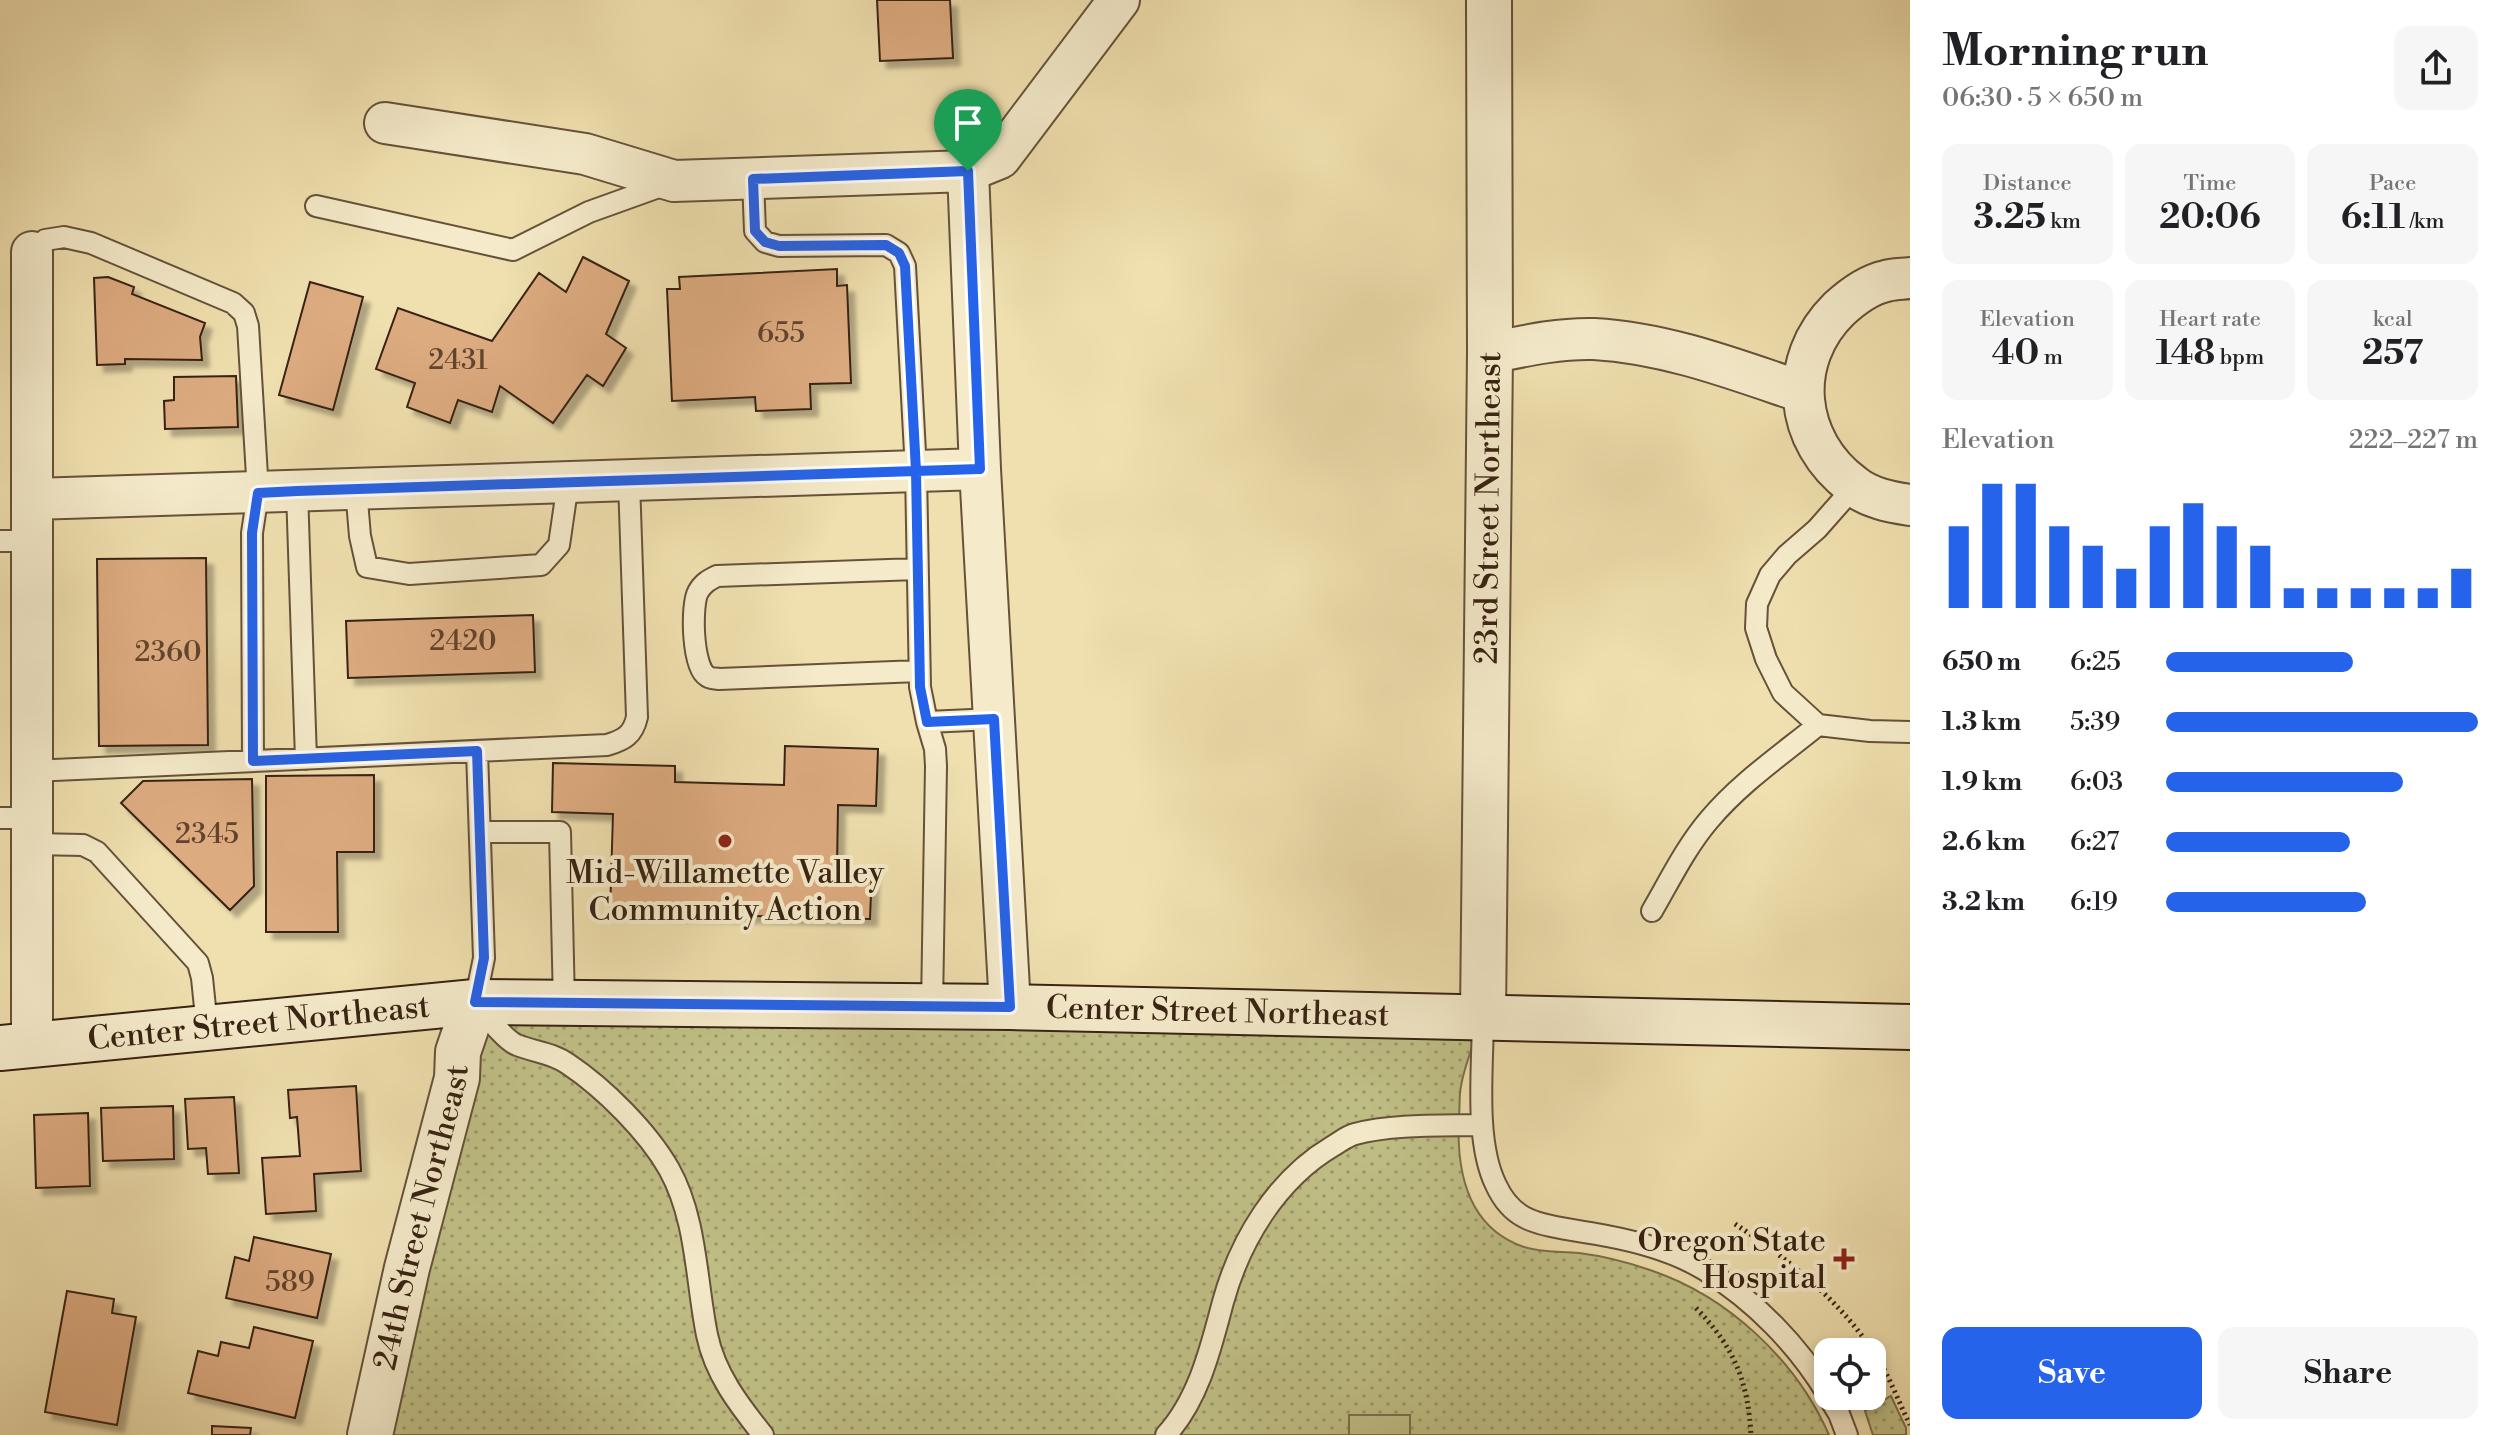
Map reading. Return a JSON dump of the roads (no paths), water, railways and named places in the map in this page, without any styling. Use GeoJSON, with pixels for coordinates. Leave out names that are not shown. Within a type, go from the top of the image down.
{"type":"FeatureCollection","features":[{"type":"Feature","properties":{"kind":"main road","name":"23rd Street Northeast"},"geometry":{"type":"LineString","coordinates":[[1483,1016],[1490,353],[1489,0]]}},
{"type":"Feature","properties":{"kind":"main road","name":"Center Street Northeast"},"geometry":{"type":"LineString","coordinates":[[16,1047],[475,1002],[1010,1007],[1910,1027]]}},
{"type":"Feature","properties":{"kind":"main road","name":"24th Street Northeast"},"geometry":{"type":"LineString","coordinates":[[370,1435],[407,1268],[457,1078],[458,1052],[475,1002]]}},
{"type":"Feature","properties":{"kind":"street"},"geometry":{"type":"LineString","coordinates":[[385,123],[585,154],[674,181],[968,171],[1000,158],[1119,0]]}},
{"type":"Feature","properties":{"kind":"street"},"geometry":{"type":"LineString","coordinates":[[968,171],[980,469],[1010,1007]]}},
{"type":"Feature","properties":{"kind":"street"},"geometry":{"type":"LineString","coordinates":[[16,1047],[21,827],[32,771],[16,541],[33,499],[32,252]]}},
{"type":"Feature","properties":{"kind":"street"},"geometry":{"type":"LineString","coordinates":[[1910,278],[1884,281],[1851,297],[1825,323],[1808,356],[1802,392],[1809,429],[1826,461],[1854,487],[1883,501],[1910,505]]}},
{"type":"Feature","properties":{"kind":"street"},"geometry":{"type":"LineString","coordinates":[[1490,353],[1549,341],[1591,339],[1647,344],[1802,392]]}},
{"type":"Feature","properties":{"kind":"street"},"geometry":{"type":"LineString","coordinates":[[33,499],[980,469]]}},
{"type":"Feature","properties":{"kind":"lane"},"geometry":{"type":"LineString","coordinates":[[753,179],[755,231],[765,242],[779,246],[886,245],[899,253],[905,266],[916,471],[919,671],[936,766],[932,1006]]}},
{"type":"Feature","properties":{"kind":"lane"},"geometry":{"type":"LineString","coordinates":[[316,206],[513,250],[589,212],[674,181]]}},
{"type":"Feature","properties":{"kind":"lane"},"geometry":{"type":"LineString","coordinates":[[32,252],[45,240],[64,237],[91,243],[233,303],[244,313],[248,326],[258,493],[252,533],[253,761]]}},
{"type":"Feature","properties":{"kind":"lane"},"geometry":{"type":"LineString","coordinates":[[32,771],[607,745],[624,740],[635,729],[637,717],[629,481]]}},
{"type":"Feature","properties":{"kind":"lane"},"geometry":{"type":"LineString","coordinates":[[356,489],[360,536],[367,567],[409,574],[541,565],[559,545],[568,483]]}},
{"type":"Feature","properties":{"kind":"lane"},"geometry":{"type":"LineString","coordinates":[[1854,487],[1770,575],[1757,604],[1756,628],[1766,659],[1783,693],[1818,725],[1910,732]]}},
{"type":"Feature","properties":{"kind":"lane"},"geometry":{"type":"LineString","coordinates":[[297,491],[306,759]]}},
{"type":"Feature","properties":{"kind":"lane"},"geometry":{"type":"LineString","coordinates":[[917,569],[717,576],[705,582],[694,601],[696,654],[699,667],[706,676],[719,679],[919,671]]}},
{"type":"Feature","properties":{"kind":"lane"},"geometry":{"type":"LineString","coordinates":[[927,722],[994,719]]}},
{"type":"Feature","properties":{"kind":"lane"},"geometry":{"type":"LineString","coordinates":[[1652,911],[1680,861],[1709,820],[1743,786],[1818,725]]}},
{"type":"Feature","properties":{"kind":"lane"},"geometry":{"type":"LineString","coordinates":[[477,751],[484,958],[475,1002],[514,1044],[567,1063],[594,1085],[633,1123],[669,1169],[690,1230],[708,1337],[717,1366],[736,1401],[763,1435]]}},
{"type":"Feature","properties":{"kind":"lane"},"geometry":{"type":"LineString","coordinates":[[21,827],[97,852],[198,963],[207,1027]]}},
{"type":"Feature","properties":{"kind":"lane"},"geometry":{"type":"LineString","coordinates":[[480,832],[560,832],[564,1003]]}},
{"type":"Feature","properties":{"kind":"lane"},"geometry":{"type":"LineString","coordinates":[[1483,1016],[1482,1125],[1495,1184],[1508,1205],[1525,1218],[1611,1236],[1663,1252],[1703,1269],[1777,1327],[1814,1372]]}},
{"type":"Feature","properties":{"kind":"lane"},"geometry":{"type":"LineString","coordinates":[[1166,1435],[1188,1401],[1207,1362],[1240,1256],[1281,1188],[1316,1156],[1353,1135],[1404,1128],[1482,1125]]}},
{"type":"Feature","properties":{"kind":"lane"},"geometry":{"type":"LineString","coordinates":[[1837,1410],[1847,1435]]}},
{"type":"Feature","properties":{"kind":"place","name":"Mid-Willamette Valley Community Action"},"geometry":{"type":"Point","coordinates":[725,841]}},
{"type":"Feature","properties":{"kind":"place","name":"Oregon State Hospital"},"geometry":{"type":"Point","coordinates":[1844,1259]}}]}
